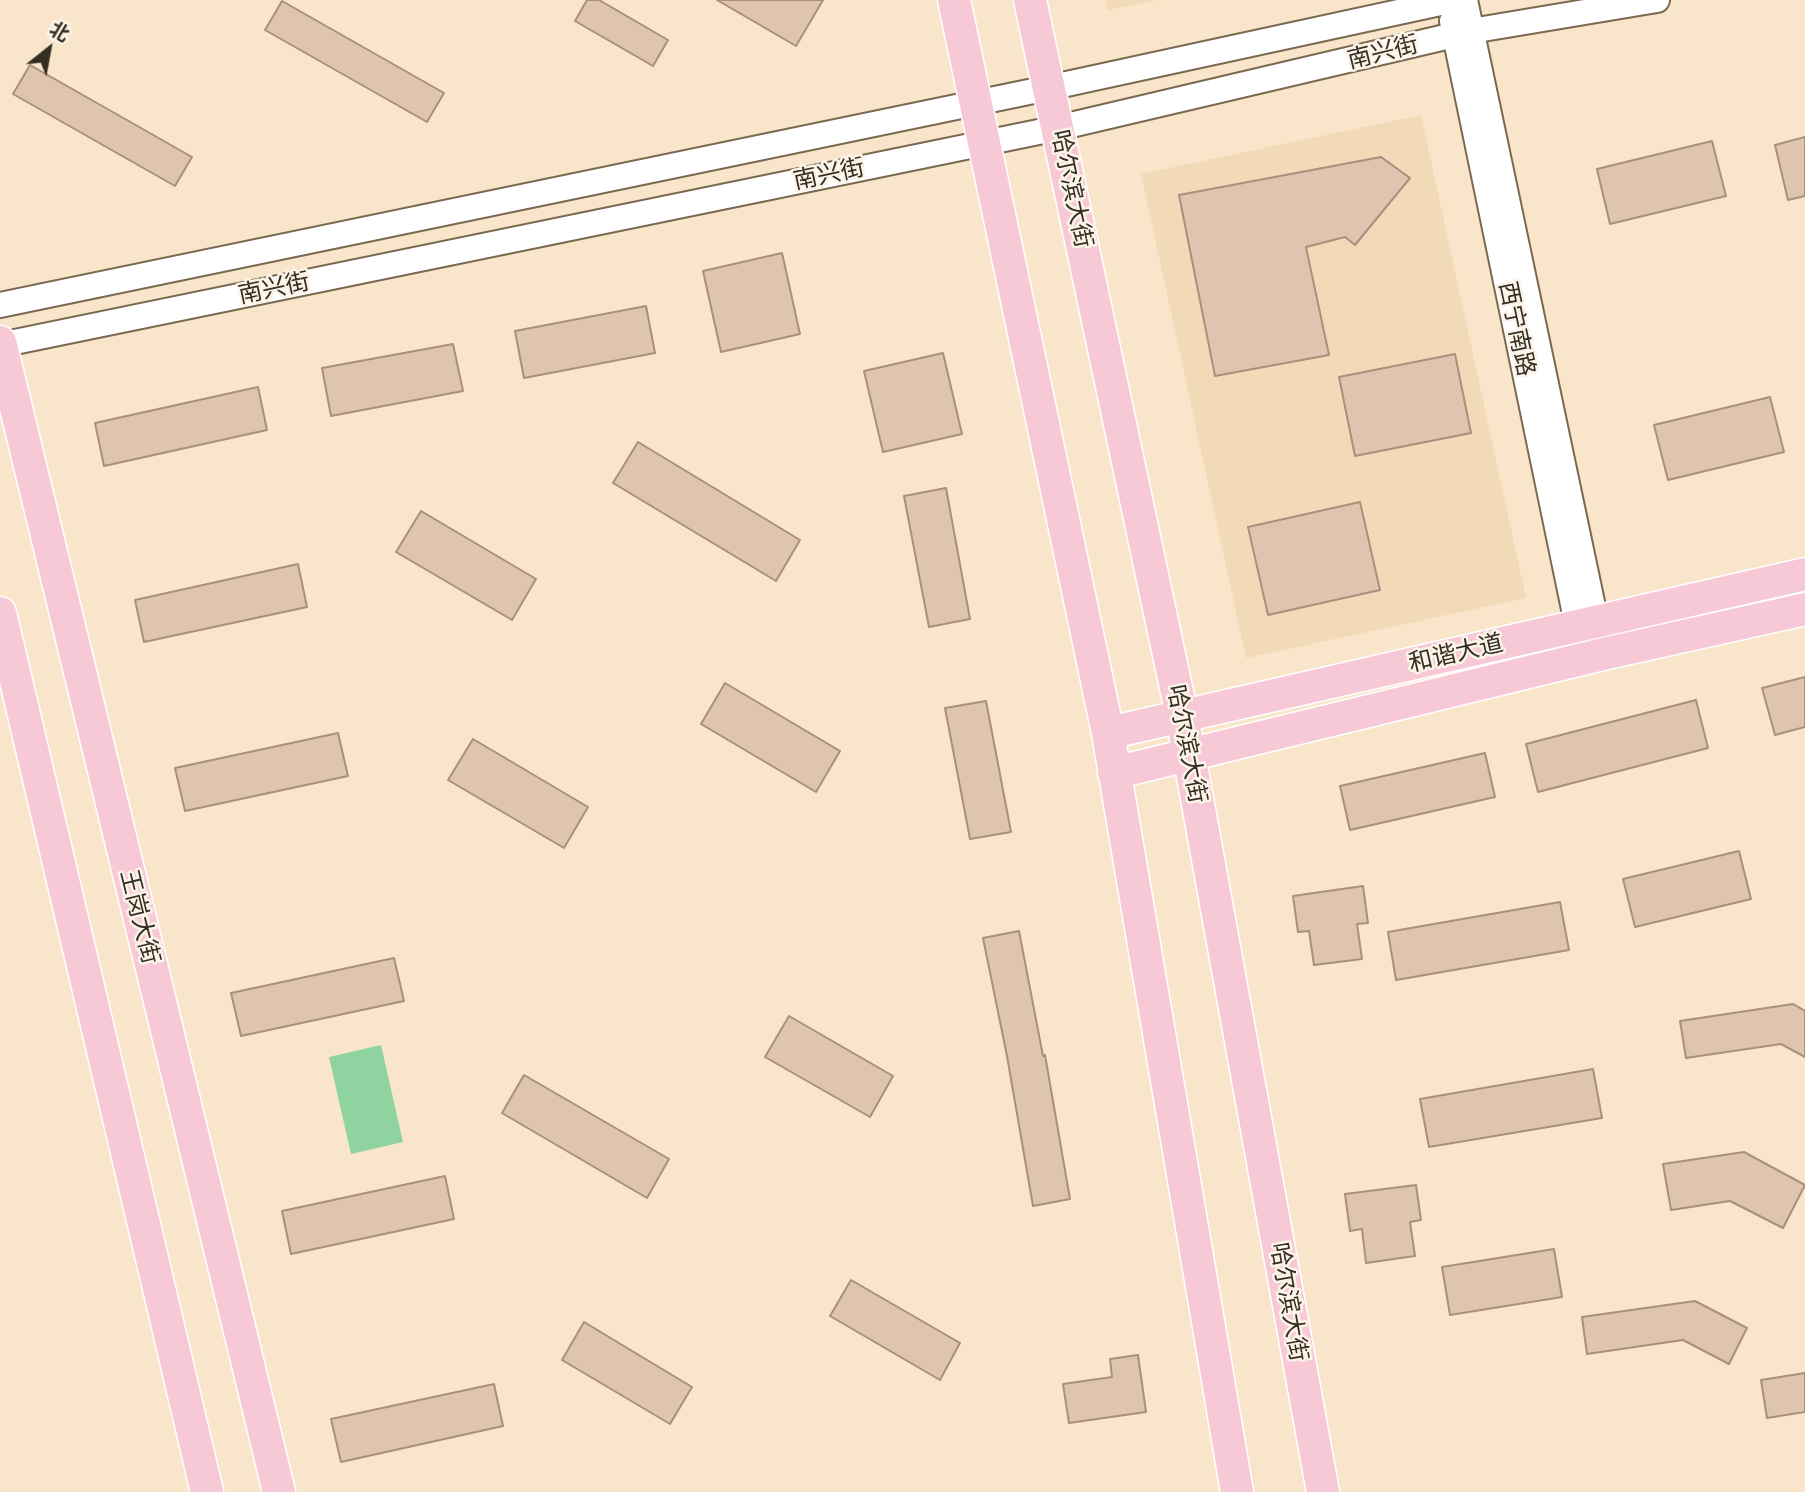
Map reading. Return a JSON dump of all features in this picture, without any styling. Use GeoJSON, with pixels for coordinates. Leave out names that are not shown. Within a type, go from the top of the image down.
{"type":"FeatureCollection","features":[{"type":"Feature","properties":{"kind":"main road"},"geometry":{"type":"LineString","coordinates":[[954,0],[1108,733],[1237,1492]]}},
{"type":"Feature","properties":{"kind":"main road","name":"哈尔滨大街"},"geometry":{"type":"LineString","coordinates":[[1030,0],[1182,716],[1323,1492]]}},
{"type":"Feature","properties":{"kind":"main road","name":"王岗大街"},"geometry":{"type":"LineString","coordinates":[[0,344],[279,1492]]}},
{"type":"Feature","properties":{"kind":"main road","name":"和谐大道"},"geometry":{"type":"LineString","coordinates":[[1108,733],[1805,574]]}},
{"type":"Feature","properties":{"kind":"main road","name":"和谐大道"},"geometry":{"type":"LineString","coordinates":[[1114,773],[1594,656],[1805,609]]}},
{"type":"Feature","properties":{"kind":"main road"},"geometry":{"type":"LineString","coordinates":[[0,613],[206,1492]]}},
{"type":"Feature","properties":{"kind":"street","name":"南兴街"},"geometry":{"type":"LineString","coordinates":[[0,305],[1048,88],[1454,0]]}},
{"type":"Feature","properties":{"kind":"street","name":"西宁南路"},"geometry":{"type":"LineString","coordinates":[[1454,0],[1594,656]]}},
{"type":"Feature","properties":{"kind":"street","name":"南兴街"},"geometry":{"type":"LineString","coordinates":[[0,344],[983,144],[1463,33],[1657,0]]}},
{"type":"Feature","properties":{"kind":"shaded area"},"geometry":{"type":"Polygon","coordinates":[[[1106,0],[1157,0],[1108,10],[1106,0]]]}},
{"type":"Feature","properties":{"kind":"shaded area"},"geometry":{"type":"Polygon","coordinates":[[[1421,115],[1526,598],[1246,658],[1141,174],[1421,115]]]}},
{"type":"Feature","properties":{"kind":"green space"},"geometry":{"type":"Polygon","coordinates":[[[381,1045],[403,1142],[351,1154],[329,1057],[381,1045]]]}},
{"type":"Feature","properties":{"kind":"building"},"geometry":{"type":"Polygon","coordinates":[[[587,0],[599,0],[668,40],[653,66],[575,21],[587,0]]]}},
{"type":"Feature","properties":{"kind":"building"},"geometry":{"type":"Polygon","coordinates":[[[717,0],[823,0],[796,46],[717,0]]]}},
{"type":"Feature","properties":{"kind":"building"},"geometry":{"type":"Polygon","coordinates":[[[282,1],[444,93],[427,122],[265,30],[282,1]]]}},
{"type":"Feature","properties":{"kind":"building"},"geometry":{"type":"Polygon","coordinates":[[[30,65],[192,157],[175,186],[13,94],[30,65]]]}},
{"type":"Feature","properties":{"kind":"building"},"geometry":{"type":"Polygon","coordinates":[[[1805,137],[1805,196],[1788,200],[1775,145],[1805,137]]]}},
{"type":"Feature","properties":{"kind":"building"},"geometry":{"type":"Polygon","coordinates":[[[1712,141],[1726,196],[1610,224],[1597,169],[1712,141]]]}},
{"type":"Feature","properties":{"kind":"building"},"geometry":{"type":"Polygon","coordinates":[[[1381,157],[1410,178],[1355,245],[1345,237],[1306,247],[1329,355],[1215,376],[1179,195],[1381,157]]]}},
{"type":"Feature","properties":{"kind":"building"},"geometry":{"type":"Polygon","coordinates":[[[782,253],[800,334],[721,352],[703,271],[782,253]]]}},
{"type":"Feature","properties":{"kind":"building"},"geometry":{"type":"Polygon","coordinates":[[[646,306],[655,353],[524,378],[515,331],[646,306]]]}},
{"type":"Feature","properties":{"kind":"building"},"geometry":{"type":"Polygon","coordinates":[[[453,344],[463,391],[331,416],[322,368],[453,344]]]}},
{"type":"Feature","properties":{"kind":"building"},"geometry":{"type":"Polygon","coordinates":[[[943,353],[962,434],[883,452],[864,371],[943,353]]]}},
{"type":"Feature","properties":{"kind":"building"},"geometry":{"type":"Polygon","coordinates":[[[1455,354],[1471,433],[1355,456],[1339,377],[1455,354]]]}},
{"type":"Feature","properties":{"kind":"building"},"geometry":{"type":"Polygon","coordinates":[[[258,387],[267,430],[104,466],[95,423],[258,387]]]}},
{"type":"Feature","properties":{"kind":"building"},"geometry":{"type":"Polygon","coordinates":[[[1770,397],[1784,452],[1668,480],[1654,425],[1770,397]]]}},
{"type":"Feature","properties":{"kind":"building"},"geometry":{"type":"Polygon","coordinates":[[[638,442],[800,540],[776,581],[613,483],[638,442]]]}},
{"type":"Feature","properties":{"kind":"building"},"geometry":{"type":"Polygon","coordinates":[[[946,488],[970,619],[929,627],[904,496],[946,488]]]}},
{"type":"Feature","properties":{"kind":"building"},"geometry":{"type":"Polygon","coordinates":[[[1360,502],[1380,590],[1268,615],[1248,527],[1360,502]]]}},
{"type":"Feature","properties":{"kind":"building"},"geometry":{"type":"Polygon","coordinates":[[[421,511],[536,579],[512,620],[396,552],[421,511]]]}},
{"type":"Feature","properties":{"kind":"building"},"geometry":{"type":"Polygon","coordinates":[[[298,564],[307,607],[144,642],[135,600],[298,564]]]}},
{"type":"Feature","properties":{"kind":"building"},"geometry":{"type":"Polygon","coordinates":[[[1805,677],[1805,727],[1775,735],[1762,688],[1805,677]]]}},
{"type":"Feature","properties":{"kind":"building"},"geometry":{"type":"Polygon","coordinates":[[[725,683],[840,751],[816,792],[701,724],[725,683]]]}},
{"type":"Feature","properties":{"kind":"building"},"geometry":{"type":"Polygon","coordinates":[[[1696,700],[1708,748],[1538,792],[1526,744],[1696,700]]]}},
{"type":"Feature","properties":{"kind":"building"},"geometry":{"type":"Polygon","coordinates":[[[986,701],[1011,832],[970,839],[945,708],[986,701]]]}},
{"type":"Feature","properties":{"kind":"building"},"geometry":{"type":"Polygon","coordinates":[[[338,733],[348,776],[185,811],[175,768],[338,733]]]}},
{"type":"Feature","properties":{"kind":"building"},"geometry":{"type":"Polygon","coordinates":[[[473,739],[588,807],[564,848],[448,780],[473,739]]]}},
{"type":"Feature","properties":{"kind":"building"},"geometry":{"type":"Polygon","coordinates":[[[1485,753],[1495,797],[1350,830],[1340,786],[1485,753]]]}},
{"type":"Feature","properties":{"kind":"building"},"geometry":{"type":"Polygon","coordinates":[[[1739,851],[1751,899],[1635,927],[1623,879],[1739,851]]]}},
{"type":"Feature","properties":{"kind":"building"},"geometry":{"type":"Polygon","coordinates":[[[1363,886],[1368,923],[1357,924],[1362,959],[1314,965],[1309,931],[1298,932],[1293,896],[1363,886]]]}},
{"type":"Feature","properties":{"kind":"building"},"geometry":{"type":"Polygon","coordinates":[[[1560,902],[1569,950],[1396,980],[1388,932],[1560,902]]]}},
{"type":"Feature","properties":{"kind":"building"},"geometry":{"type":"Polygon","coordinates":[[[1019,931],[1043,1056],[1045,1055],[1070,1199],[1033,1206],[983,938],[1019,931]]]}},
{"type":"Feature","properties":{"kind":"building"},"geometry":{"type":"Polygon","coordinates":[[[394,958],[404,1001],[241,1036],[231,993],[394,958]]]}},
{"type":"Feature","properties":{"kind":"building"},"geometry":{"type":"Polygon","coordinates":[[[1793,1004],[1805,1011],[1805,1057],[1781,1044],[1686,1058],[1680,1021],[1793,1004]]]}},
{"type":"Feature","properties":{"kind":"building"},"geometry":{"type":"Polygon","coordinates":[[[789,1016],[893,1076],[870,1117],[765,1057],[789,1016]]]}},
{"type":"Feature","properties":{"kind":"building"},"geometry":{"type":"Polygon","coordinates":[[[1593,1069],[1602,1118],[1429,1147],[1420,1099],[1593,1069]]]}},
{"type":"Feature","properties":{"kind":"building"},"geometry":{"type":"Polygon","coordinates":[[[524,1075],[669,1159],[647,1198],[502,1113],[524,1075]]]}},
{"type":"Feature","properties":{"kind":"building"},"geometry":{"type":"Polygon","coordinates":[[[1744,1152],[1805,1185],[1783,1228],[1730,1201],[1671,1210],[1663,1164],[1744,1152]]]}},
{"type":"Feature","properties":{"kind":"building"},"geometry":{"type":"Polygon","coordinates":[[[445,1176],[454,1219],[291,1254],[282,1211],[445,1176]]]}},
{"type":"Feature","properties":{"kind":"building"},"geometry":{"type":"Polygon","coordinates":[[[1416,1185],[1421,1220],[1410,1222],[1415,1256],[1366,1263],[1362,1229],[1350,1231],[1345,1194],[1416,1185]]]}},
{"type":"Feature","properties":{"kind":"building"},"geometry":{"type":"Polygon","coordinates":[[[1554,1249],[1562,1297],[1450,1315],[1442,1267],[1554,1249]]]}},
{"type":"Feature","properties":{"kind":"building"},"geometry":{"type":"Polygon","coordinates":[[[851,1280],[960,1343],[940,1380],[830,1316],[851,1280]]]}},
{"type":"Feature","properties":{"kind":"building"},"geometry":{"type":"Polygon","coordinates":[[[1695,1301],[1747,1328],[1729,1364],[1683,1340],[1587,1354],[1582,1317],[1695,1301]]]}},
{"type":"Feature","properties":{"kind":"building"},"geometry":{"type":"Polygon","coordinates":[[[584,1322],[692,1387],[670,1424],[562,1360],[584,1322]]]}},
{"type":"Feature","properties":{"kind":"building"},"geometry":{"type":"Polygon","coordinates":[[[1138,1355],[1146,1412],[1069,1423],[1063,1384],[1112,1377],[1110,1359],[1138,1355]]]}},
{"type":"Feature","properties":{"kind":"building"},"geometry":{"type":"Polygon","coordinates":[[[1805,1373],[1805,1412],[1767,1418],[1761,1380],[1805,1373]]]}},
{"type":"Feature","properties":{"kind":"building"},"geometry":{"type":"Polygon","coordinates":[[[494,1384],[503,1426],[341,1462],[331,1419],[494,1384]]]}}]}
